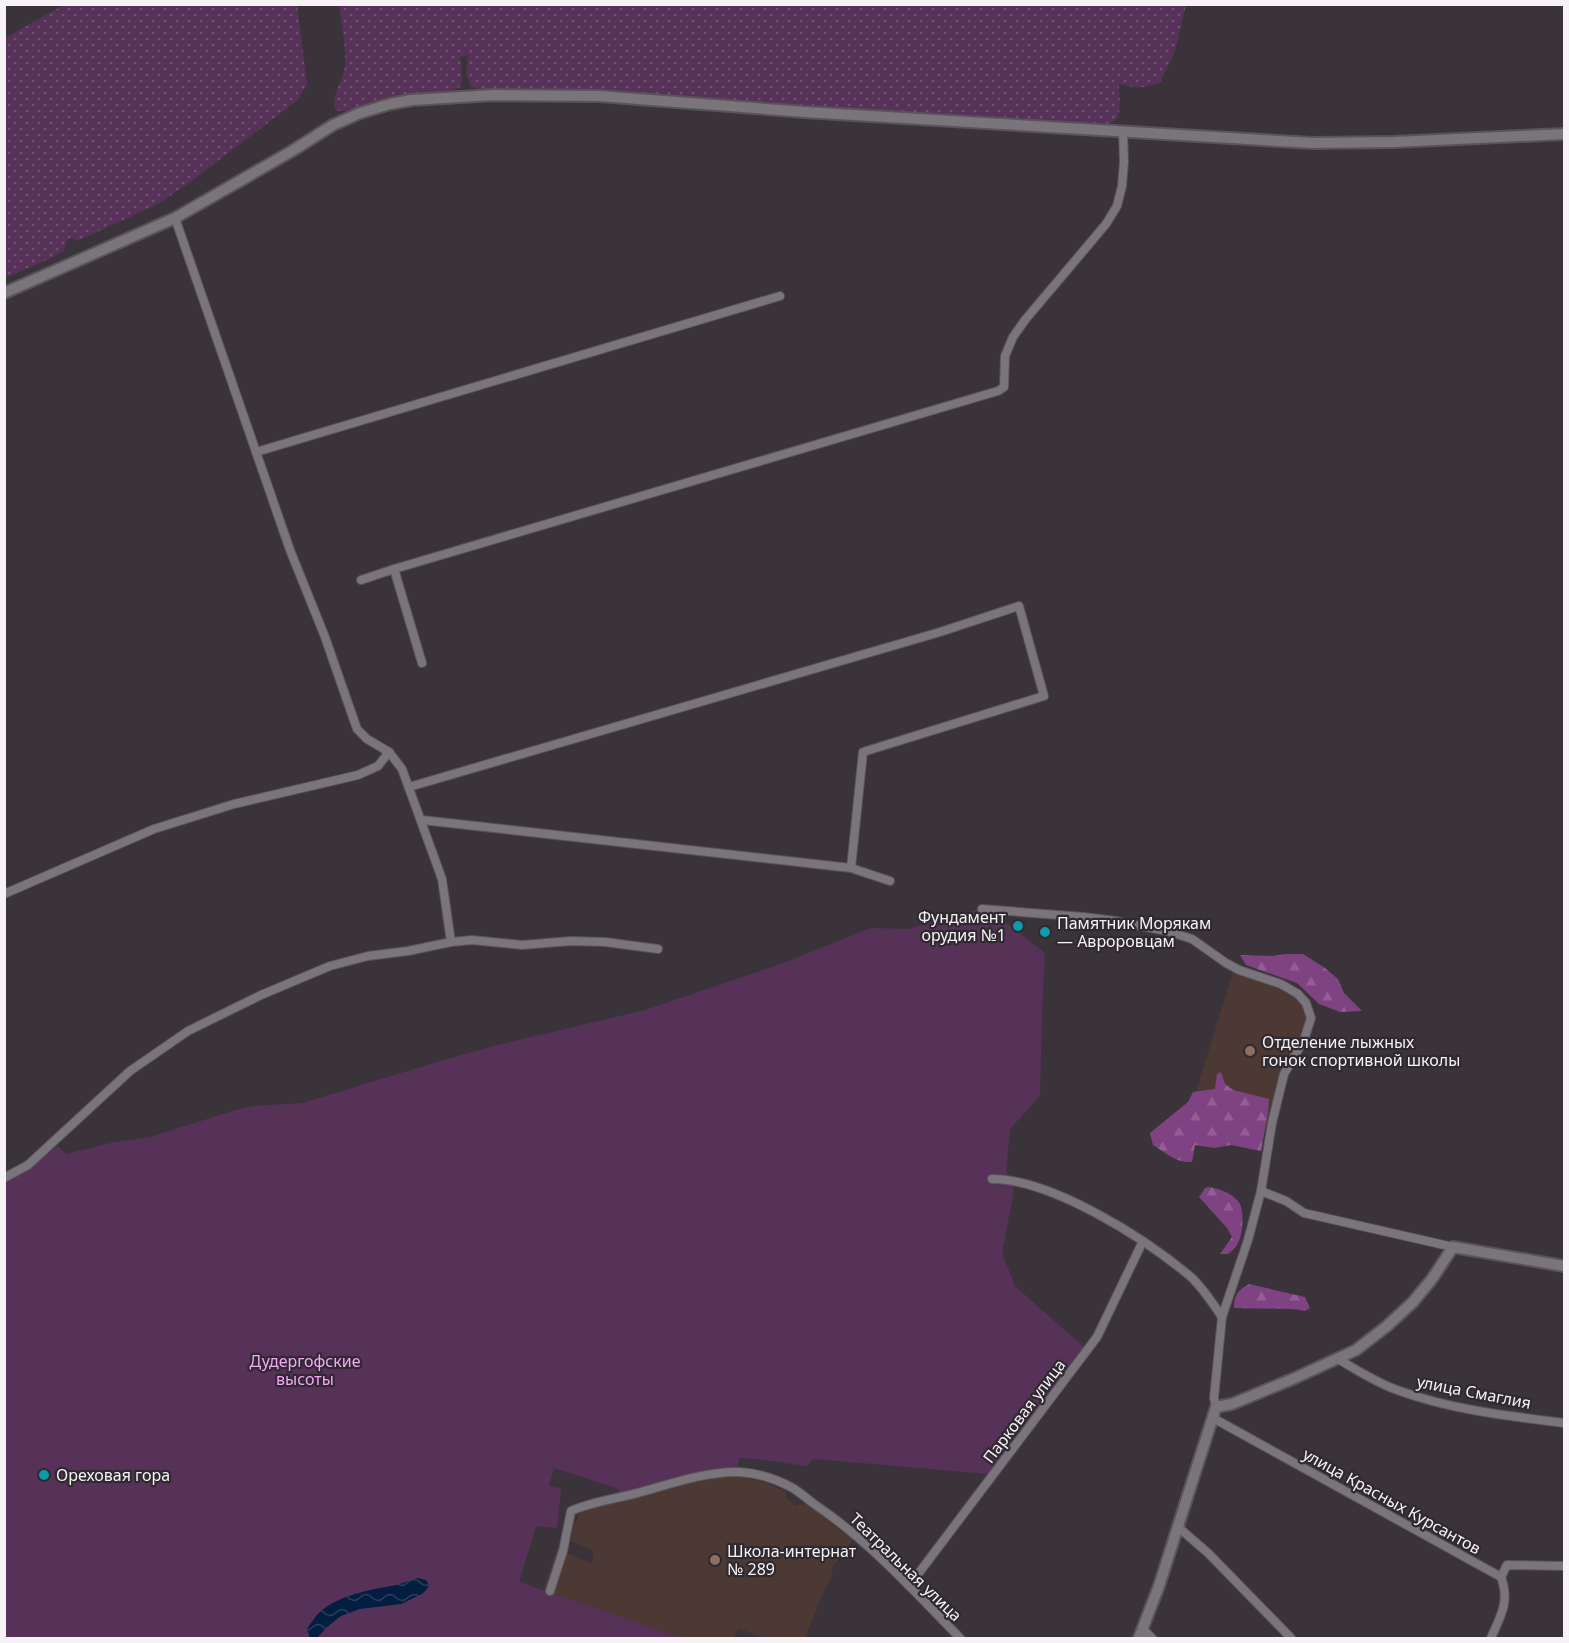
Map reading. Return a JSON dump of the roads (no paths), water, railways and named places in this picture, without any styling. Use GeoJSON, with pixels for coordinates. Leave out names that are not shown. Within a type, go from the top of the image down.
{"type":"FeatureCollection","features":[{"type":"Feature","properties":{"kind":"street"},"geometry":{"type":"LineString","coordinates":[[4,293],[175,218],[342,121],[390,104],[441,98],[494,95],[599,96],[805,112],[1312,143],[1394,142],[1564,134]]}},
{"type":"Feature","properties":{"kind":"street"},"geometry":{"type":"LineString","coordinates":[[361,580],[998,392],[1004,387],[1005,356],[1013,338],[1025,320],[1106,224],[1117,206],[1124,162],[1123,132]]}},
{"type":"Feature","properties":{"kind":"street"},"geometry":{"type":"LineString","coordinates":[[175,218],[290,550],[325,637],[357,729],[367,739],[389,752],[402,769],[422,820],[442,879],[451,942]]}},
{"type":"Feature","properties":{"kind":"street"},"geometry":{"type":"LineString","coordinates":[[256,452],[780,296]]}},
{"type":"Feature","properties":{"kind":"street"},"geometry":{"type":"LineString","coordinates":[[394,569],[422,663]]}},
{"type":"Feature","properties":{"kind":"street"},"geometry":{"type":"LineString","coordinates":[[409,787],[940,632],[1019,606],[1044,696],[863,752],[851,868]]}},
{"type":"Feature","properties":{"kind":"street"},"geometry":{"type":"LineString","coordinates":[[4,894],[154,829],[234,804],[358,775],[378,766],[389,752]]}},
{"type":"Feature","properties":{"kind":"street"},"geometry":{"type":"LineString","coordinates":[[422,820],[851,868],[890,881]]}},
{"type":"Feature","properties":{"kind":"street"},"geometry":{"type":"LineString","coordinates":[[982,909],[1115,921],[1192,939],[1239,970],[1281,984],[1298,994],[1306,1004],[1311,1018],[1304,1040],[1284,1074],[1272,1122],[1261,1191],[1248,1240],[1222,1317],[1214,1398],[1215,1413],[1141,1634],[1152,1638]]}},
{"type":"Feature","properties":{"kind":"street"},"geometry":{"type":"LineString","coordinates":[[4,1178],[28,1165],[130,1071],[188,1031],[261,995],[330,966],[368,956],[451,942],[482,940],[522,945],[571,941],[605,942],[658,949]]}},
{"type":"Feature","properties":{"kind":"street"},"geometry":{"type":"LineString","coordinates":[[992,1179],[1034,1186],[1077,1202],[1143,1241],[1193,1279],[1222,1317]]}},
{"type":"Feature","properties":{"kind":"street"},"geometry":{"type":"LineString","coordinates":[[1261,1191],[1304,1213],[1453,1247],[1564,1266]]}},
{"type":"Feature","properties":{"kind":"street","name":"Парковая улица"},"geometry":{"type":"LineString","coordinates":[[909,1586],[1097,1338],[1143,1241]]}},
{"type":"Feature","properties":{"kind":"street"},"geometry":{"type":"LineString","coordinates":[[1215,1413],[1356,1350],[1399,1317],[1432,1279],[1453,1247]]}},
{"type":"Feature","properties":{"kind":"street","name":"улица Смаглия"},"geometry":{"type":"LineString","coordinates":[[1338,1359],[1397,1391],[1436,1403],[1564,1423]]}},
{"type":"Feature","properties":{"kind":"street","name":"улица Красных Курсантов"},"geometry":{"type":"LineString","coordinates":[[1215,1413],[1501,1577]]}},
{"type":"Feature","properties":{"kind":"street","name":"Театральная улица"},"geometry":{"type":"LineString","coordinates":[[550,1591],[563,1551],[571,1511],[589,1503],[624,1497],[718,1473],[739,1472],[775,1480],[792,1488],[832,1516],[875,1552],[960,1638]]}},
{"type":"Feature","properties":{"kind":"street"},"geometry":{"type":"LineString","coordinates":[[1178,1527],[1208,1553],[1291,1638]]}},
{"type":"Feature","properties":{"kind":"street"},"geometry":{"type":"LineString","coordinates":[[1491,1638],[1504,1610],[1505,1588],[1501,1577],[1507,1565],[1564,1566]]}},
{"type":"Feature","properties":{"kind":"water"},"geometry":{"type":"Polygon","coordinates":[[[418,1578],[426,1580],[429,1585],[422,1594],[401,1604],[360,1609],[341,1616],[317,1638],[310,1638],[307,1629],[317,1615],[329,1605],[355,1594],[398,1585],[418,1578]]]}},
{"type":"Feature","properties":{"kind":"place","name":"Фундамент орудия №1"},"geometry":{"type":"Point","coordinates":[1018,926]}},
{"type":"Feature","properties":{"kind":"place","name":"Памятник Морякам — Авроровцам"},"geometry":{"type":"Point","coordinates":[1045,932]}},
{"type":"Feature","properties":{"kind":"place","name":"Отделение лыжных гонок спортивной школы"},"geometry":{"type":"Point","coordinates":[1250,1051]}},
{"type":"Feature","properties":{"kind":"place","name":"Ореховая гора"},"geometry":{"type":"Point","coordinates":[44,1475]}},
{"type":"Feature","properties":{"kind":"place","name":"Школа-интернат № 289"},"geometry":{"type":"Point","coordinates":[715,1560]}},
{"type":"Feature","properties":{"kind":"park label","name":"Дудергофские высоты"},"geometry":{"type":"Point","coordinates":[305,1370]}}]}
